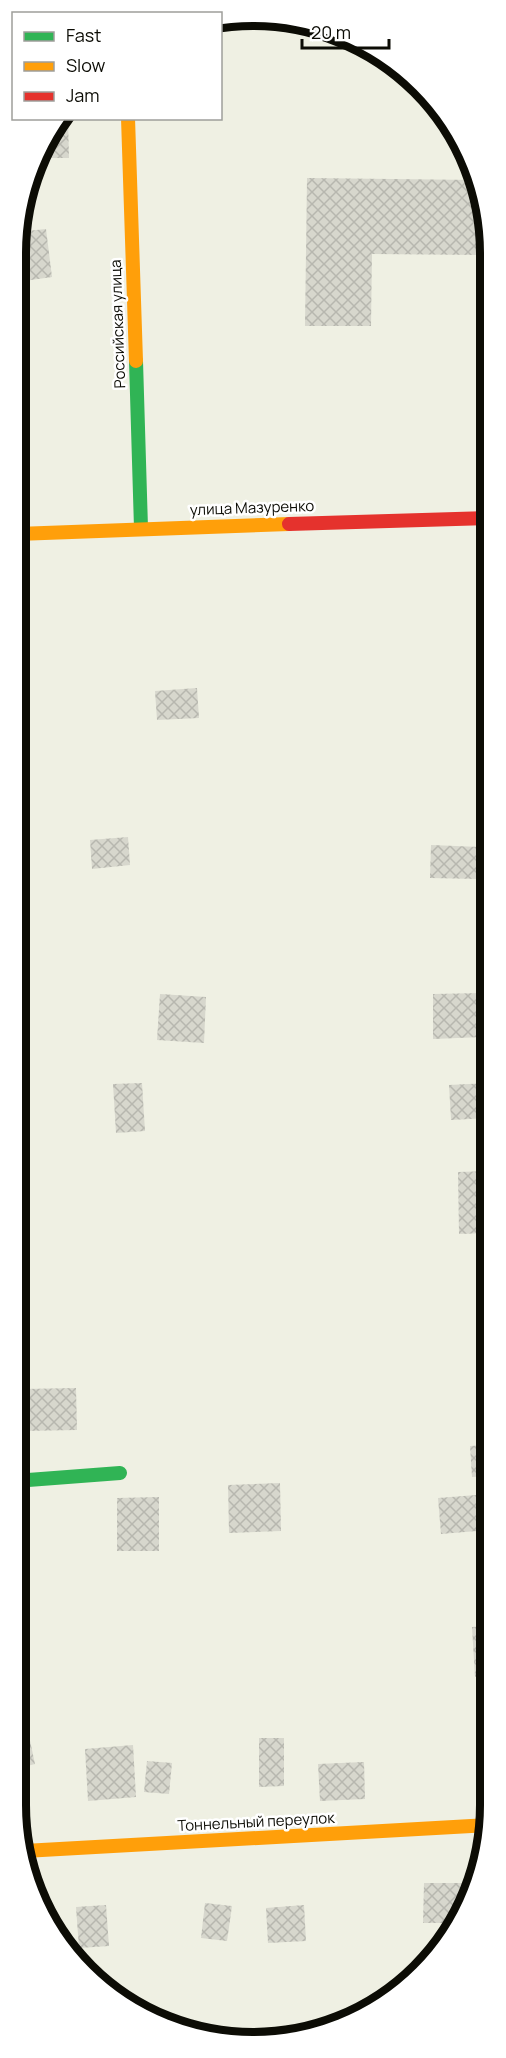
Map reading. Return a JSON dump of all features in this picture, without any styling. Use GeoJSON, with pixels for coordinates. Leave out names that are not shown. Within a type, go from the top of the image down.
{"type":"FeatureCollection","features":[{"type":"Feature","properties":{"kind":"street","name":"Российская улица"},"geometry":{"type":"LineString","coordinates":[[128,120],[141,528]]}},
{"type":"Feature","properties":{"kind":"street","name":"улица Мазуренко"},"geometry":{"type":"LineString","coordinates":[[26,534],[480,518]]}},
{"type":"Feature","properties":{"kind":"street"},"geometry":{"type":"LineString","coordinates":[[26,1480],[120,1473]]}},
{"type":"Feature","properties":{"kind":"street","name":"Тоннельный переулок"},"geometry":{"type":"LineString","coordinates":[[30,1851],[480,1827]]}},
{"type":"Feature","properties":{"kind":"building"},"geometry":{"type":"Polygon","coordinates":[[[68,122],[69,158],[46,158],[68,122]]]}},
{"type":"Feature","properties":{"kind":"building"},"geometry":{"type":"Polygon","coordinates":[[[307,178],[468,180],[479,223],[480,255],[372,254],[371,326],[305,326],[307,178]]]}},
{"type":"Feature","properties":{"kind":"building"},"geometry":{"type":"Polygon","coordinates":[[[46,229],[52,277],[26,281],[26,231],[46,229]]]}},
{"type":"Feature","properties":{"kind":"building"},"geometry":{"type":"Polygon","coordinates":[[[26,307],[28,307],[30,350],[26,350],[26,307]]]}},
{"type":"Feature","properties":{"kind":"building"},"geometry":{"type":"Polygon","coordinates":[[[197,688],[199,718],[157,720],[155,691],[197,688]]]}},
{"type":"Feature","properties":{"kind":"building"},"geometry":{"type":"Polygon","coordinates":[[[128,837],[130,865],[92,869],[90,840],[128,837]]]}},
{"type":"Feature","properties":{"kind":"building"},"geometry":{"type":"Polygon","coordinates":[[[431,845],[480,847],[478,879],[430,878],[431,845]]]}},
{"type":"Feature","properties":{"kind":"building"},"geometry":{"type":"Polygon","coordinates":[[[480,993],[480,1037],[433,1039],[433,994],[480,993]]]}},
{"type":"Feature","properties":{"kind":"building"},"geometry":{"type":"Polygon","coordinates":[[[160,994],[206,997],[204,1043],[157,1040],[160,994]]]}},
{"type":"Feature","properties":{"kind":"building"},"geometry":{"type":"Polygon","coordinates":[[[142,1083],[145,1131],[116,1133],[113,1084],[142,1083]]]}},
{"type":"Feature","properties":{"kind":"building"},"geometry":{"type":"Polygon","coordinates":[[[480,1083],[480,1118],[451,1120],[449,1085],[480,1083]]]}},
{"type":"Feature","properties":{"kind":"building"},"geometry":{"type":"Polygon","coordinates":[[[480,1171],[480,1233],[459,1234],[458,1172],[480,1171]]]}},
{"type":"Feature","properties":{"kind":"building"},"geometry":{"type":"Polygon","coordinates":[[[76,1388],[77,1430],[26,1431],[26,1389],[76,1388]]]}},
{"type":"Feature","properties":{"kind":"building"},"geometry":{"type":"Polygon","coordinates":[[[480,1445],[480,1477],[472,1477],[470,1446],[480,1445]]]}},
{"type":"Feature","properties":{"kind":"building"},"geometry":{"type":"Polygon","coordinates":[[[280,1483],[281,1531],[229,1533],[228,1485],[280,1483]]]}},
{"type":"Feature","properties":{"kind":"building"},"geometry":{"type":"Polygon","coordinates":[[[480,1495],[480,1531],[441,1534],[438,1498],[480,1495]]]}},
{"type":"Feature","properties":{"kind":"building"},"geometry":{"type":"Polygon","coordinates":[[[159,1497],[159,1551],[117,1551],[117,1498],[159,1497]]]}},
{"type":"Feature","properties":{"kind":"building"},"geometry":{"type":"Polygon","coordinates":[[[472,1627],[480,1627],[480,1677],[475,1677],[472,1627]]]}},
{"type":"Feature","properties":{"kind":"building"},"geometry":{"type":"Polygon","coordinates":[[[26,1731],[28,1731],[35,1764],[26,1766],[26,1731]]]}},
{"type":"Feature","properties":{"kind":"building"},"geometry":{"type":"Polygon","coordinates":[[[259,1738],[284,1738],[284,1786],[259,1787],[259,1738]]]}},
{"type":"Feature","properties":{"kind":"building"},"geometry":{"type":"Polygon","coordinates":[[[479,1741],[480,1781],[476,1781],[479,1741]]]}},
{"type":"Feature","properties":{"kind":"building"},"geometry":{"type":"Polygon","coordinates":[[[133,1745],[136,1797],[88,1801],[85,1749],[133,1745]]]}},
{"type":"Feature","properties":{"kind":"building"},"geometry":{"type":"Polygon","coordinates":[[[147,1761],[172,1763],[169,1794],[144,1792],[147,1761]]]}},
{"type":"Feature","properties":{"kind":"building"},"geometry":{"type":"Polygon","coordinates":[[[364,1762],[365,1799],[320,1801],[318,1764],[364,1762]]]}},
{"type":"Feature","properties":{"kind":"building"},"geometry":{"type":"Polygon","coordinates":[[[424,1883],[466,1883],[447,1923],[423,1923],[424,1883]]]}},
{"type":"Feature","properties":{"kind":"building"},"geometry":{"type":"Polygon","coordinates":[[[205,1903],[232,1906],[227,1941],[201,1938],[205,1903]]]}},
{"type":"Feature","properties":{"kind":"building"},"geometry":{"type":"Polygon","coordinates":[[[106,1905],[109,1946],[79,1948],[76,1907],[106,1905]]]}},
{"type":"Feature","properties":{"kind":"building"},"geometry":{"type":"Polygon","coordinates":[[[304,1905],[306,1941],[268,1943],[266,1908],[304,1905]]]}},
{"type":"Feature","properties":{"kind":"traffic: fast"},"geometry":{"type":"LineString","coordinates":[[136,361],[141,528]]}},
{"type":"Feature","properties":{"kind":"traffic: fast"},"geometry":{"type":"LineString","coordinates":[[26,1480],[120,1473]]}},
{"type":"Feature","properties":{"kind":"traffic: slow"},"geometry":{"type":"LineString","coordinates":[[128,120],[136,361]]}},
{"type":"Feature","properties":{"kind":"traffic: slow"},"geometry":{"type":"LineString","coordinates":[[26,534],[289,524]]}},
{"type":"Feature","properties":{"kind":"traffic: slow"},"geometry":{"type":"LineString","coordinates":[[30,1851],[480,1826]]}},
{"type":"Feature","properties":{"kind":"traffic: jam"},"geometry":{"type":"LineString","coordinates":[[289,524],[480,518]]}}]}
